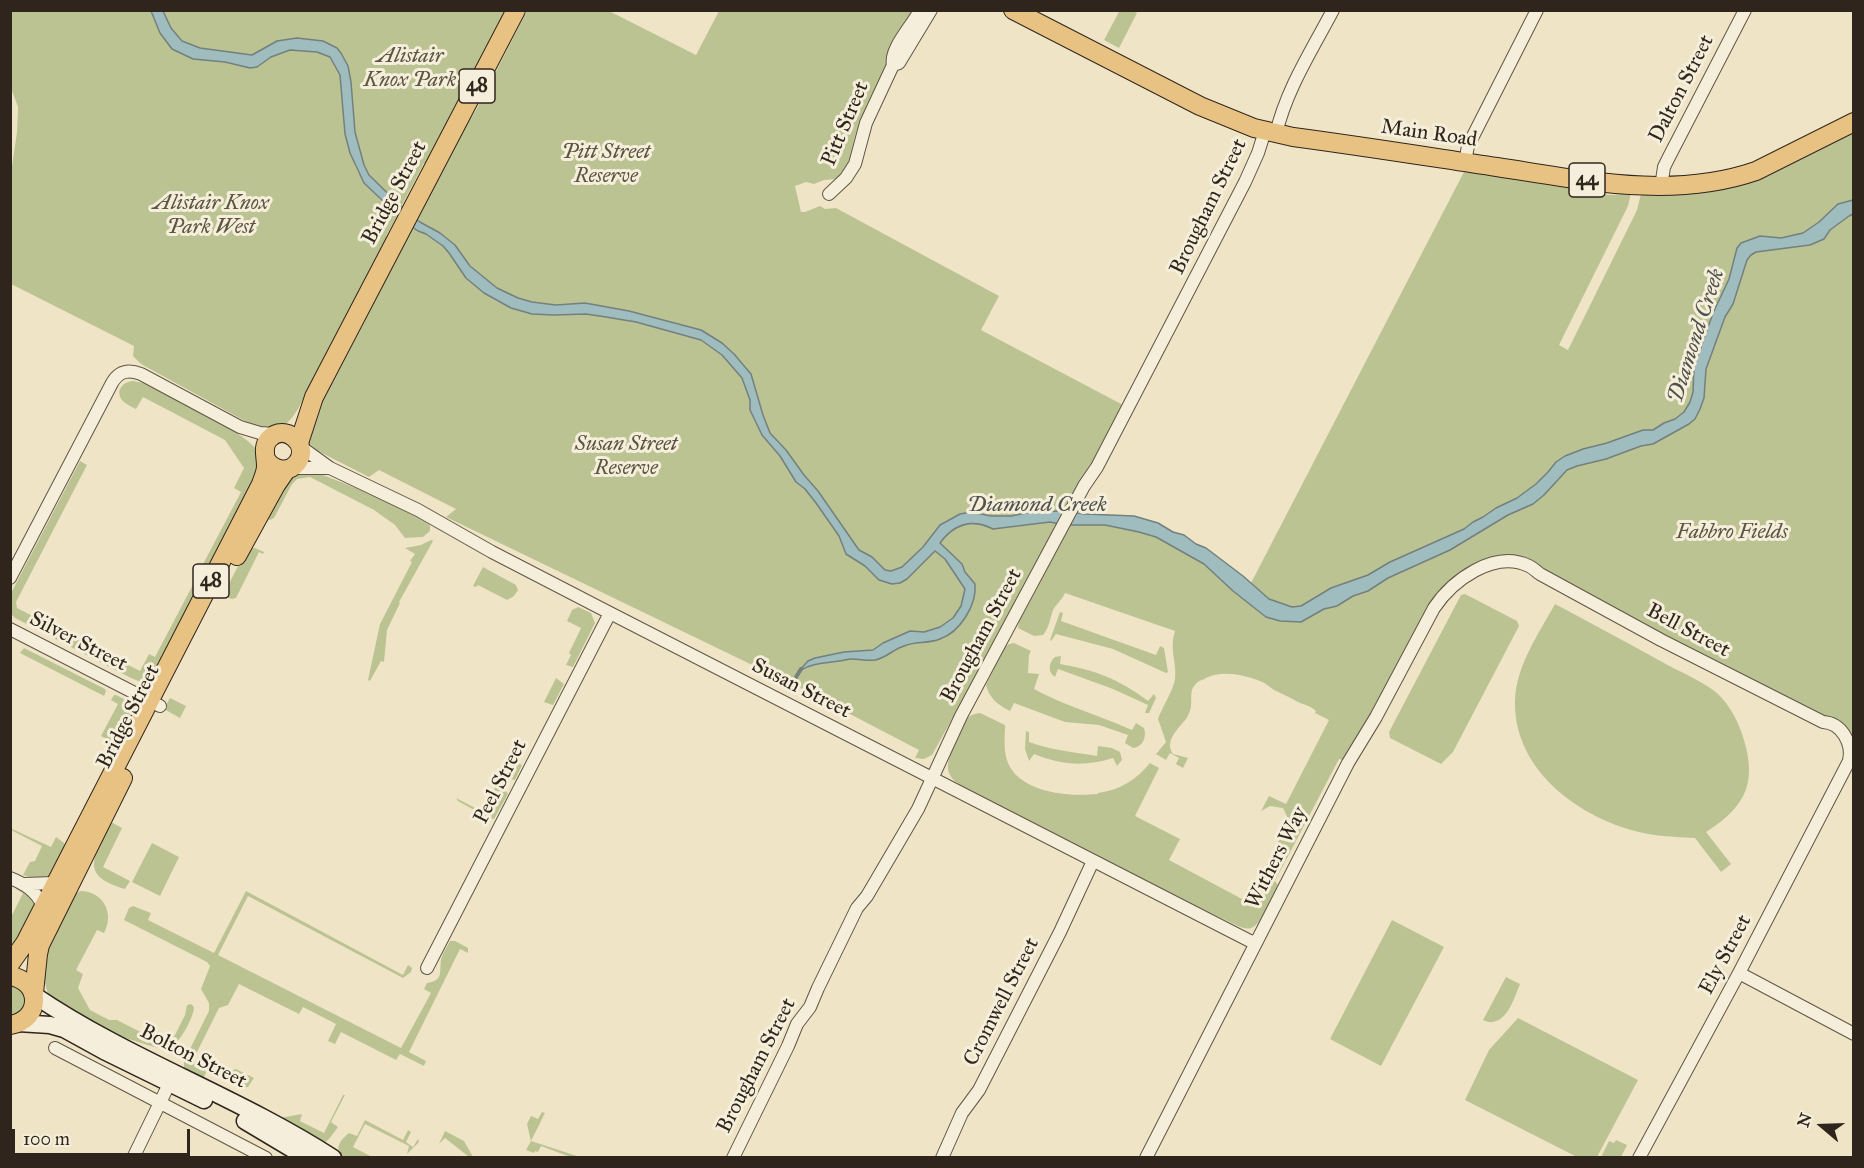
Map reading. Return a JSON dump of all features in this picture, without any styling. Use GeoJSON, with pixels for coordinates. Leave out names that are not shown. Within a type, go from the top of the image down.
{"type":"FeatureCollection","features":[{"type":"Feature","properties":{"kind":"main road","name":"Bridge Street"},"geometry":{"type":"LineString","coordinates":[[300,445],[314,397],[516,10]]}},
{"type":"Feature","properties":{"kind":"main road","name":"Main Road"},"geometry":{"type":"LineString","coordinates":[[1012,10],[1193,103],[1270,133],[1628,185],[1661,187],[1705,184],[1742,176],[1854,122]]}},
{"type":"Feature","properties":{"kind":"main road","name":"Bridge Street"},"geometry":{"type":"LineString","coordinates":[[279,433],[294,422],[314,397]]}},
{"type":"Feature","properties":{"kind":"main road"},"geometry":{"type":"LineString","coordinates":[[279,433],[292,435],[300,445]]}},
{"type":"Feature","properties":{"kind":"main road","name":"48"},"geometry":{"type":"LineString","coordinates":[[265,456],[267,441],[279,433]]}},
{"type":"Feature","properties":{"kind":"main road","name":"48"},"geometry":{"type":"LineString","coordinates":[[289,469],[300,457],[300,445]]}},
{"type":"Feature","properties":{"kind":"main road","name":"Bridge Street"},"geometry":{"type":"LineString","coordinates":[[34,994],[40,945],[261,484],[265,472],[265,456]]}},
{"type":"Feature","properties":{"kind":"main road"},"geometry":{"type":"LineString","coordinates":[[265,456],[274,467],[289,469]]}},
{"type":"Feature","properties":{"kind":"main road","name":"Bridge Street"},"geometry":{"type":"LineString","coordinates":[[10,964],[25,943],[54,883],[276,484],[289,469]]}},
{"type":"Feature","properties":{"kind":"main road"},"geometry":{"type":"LineString","coordinates":[[10,976],[27,982],[34,994]]}},
{"type":"Feature","properties":{"kind":"main road","name":"48"},"geometry":{"type":"LineString","coordinates":[[14,1024],[31,1013],[34,1006],[34,994]]}},
{"type":"Feature","properties":{"kind":"main road","name":"Bolton Street"},"geometry":{"type":"LineString","coordinates":[[34,994],[53,1008],[307,1158]]}},
{"type":"Feature","properties":{"kind":"main road","name":"Bolton Street"},"geometry":{"type":"LineString","coordinates":[[14,1024],[50,1025],[64,1029],[104,1051],[172,1078],[286,1130],[333,1158]]}},
{"type":"Feature","properties":{"kind":"street","name":"Pitt Street"},"geometry":{"type":"LineString","coordinates":[[829,194],[846,178],[855,164],[866,123],[893,65],[892,59],[920,10]]}},
{"type":"Feature","properties":{"kind":"street","name":"Pitt Street"},"geometry":{"type":"LineString","coordinates":[[893,65],[899,63],[931,10]]}},
{"type":"Feature","properties":{"kind":"street","name":"Brougham Street"},"geometry":{"type":"LineString","coordinates":[[734,1158],[788,1046],[796,1024],[810,1007],[856,912],[905,832],[961,716],[1084,486],[1097,467],[1333,10]]}},
{"type":"Feature","properties":{"kind":"street"},"geometry":{"type":"LineString","coordinates":[[1465,162],[1468,146],[1537,10]]}},
{"type":"Feature","properties":{"kind":"street","name":"Dalton Street"},"geometry":{"type":"LineString","coordinates":[[1661,187],[1664,167],[1745,10]]}},
{"type":"Feature","properties":{"kind":"street"},"geometry":{"type":"LineString","coordinates":[[10,578],[112,384],[121,373],[128,371],[141,374],[240,427],[260,433],[279,433]]}},
{"type":"Feature","properties":{"kind":"street"},"geometry":{"type":"LineString","coordinates":[[240,427],[265,456]]}},
{"type":"Feature","properties":{"kind":"street","name":"Susan Street"},"geometry":{"type":"LineString","coordinates":[[300,445],[330,468],[418,510],[610,614],[1255,942]]}},
{"type":"Feature","properties":{"kind":"street","name":"Susan Street"},"geometry":{"type":"LineString","coordinates":[[289,469],[330,468]]}},
{"type":"Feature","properties":{"kind":"street","name":"Bell Street"},"geometry":{"type":"LineString","coordinates":[[1498,567],[1509,562],[1525,564],[1674,647],[1823,722],[1833,724],[1845,736],[1846,748]]}},
{"type":"Feature","properties":{"kind":"street","name":"Withers Way"},"geometry":{"type":"LineString","coordinates":[[1146,1158],[1348,763],[1376,717],[1428,617],[1456,584],[1468,582],[1498,567]]}},
{"type":"Feature","properties":{"kind":"street","name":"Peel Street"},"geometry":{"type":"LineString","coordinates":[[427,968],[610,614]]}},
{"type":"Feature","properties":{"kind":"street","name":"Silver Street"},"geometry":{"type":"LineString","coordinates":[[10,629],[155,703]]}},
{"type":"Feature","properties":{"kind":"street","name":"Ely Street"},"geometry":{"type":"LineString","coordinates":[[1639,1158],[1739,973],[1850,758],[1846,748]]}},
{"type":"Feature","properties":{"kind":"street","name":"Cromwell Street"},"geometry":{"type":"LineString","coordinates":[[942,1158],[962,1113],[979,1090],[1060,932],[1093,861]]}},
{"type":"Feature","properties":{"kind":"street"},"geometry":{"type":"LineString","coordinates":[[10,878],[35,892],[43,906]]}},
{"type":"Feature","properties":{"kind":"street"},"geometry":{"type":"LineString","coordinates":[[24,884],[54,883]]}},
{"type":"Feature","properties":{"kind":"street"},"geometry":{"type":"LineString","coordinates":[[1739,973],[1854,1034]]}},
{"type":"Feature","properties":{"kind":"street"},"geometry":{"type":"LineString","coordinates":[[55,1048],[266,1158]]}},
{"type":"Feature","properties":{"kind":"street"},"geometry":{"type":"LineString","coordinates":[[133,1158],[172,1078]]}},
{"type":"Feature","properties":{"kind":"green space"},"geometry":{"type":"Polygon","coordinates":[[[1120,10],[1137,13],[1119,48],[1104,40],[1120,10]]]}},
{"type":"Feature","properties":{"kind":"green space","name":"Alistair Knox Park West"},"geometry":{"type":"Polygon","coordinates":[[[11,11],[151,11],[166,37],[182,54],[188,57],[257,67],[271,57],[290,50],[317,52],[330,57],[340,75],[345,134],[356,168],[364,183],[397,216],[386,236],[389,238],[298,409],[284,425],[275,428],[254,426],[141,364],[133,356],[134,346],[11,284],[11,173],[18,107],[11,88],[11,11]]]}},
{"type":"Feature","properties":{"kind":"green space","name":"Alistair Knox Park"},"geometry":{"type":"Polygon","coordinates":[[[163,11],[505,11],[427,164],[424,163],[401,207],[376,183],[362,160],[355,129],[350,83],[341,53],[297,38],[277,41],[252,55],[200,48],[183,41],[171,28],[163,11]]]}},
{"type":"Feature","properties":{"kind":"green space","name":"Pitt Street Reserve"},"geometry":{"type":"Polygon","coordinates":[[[527,11],[609,11],[696,55],[719,11],[913,11],[867,105],[856,133],[848,164],[837,179],[814,184],[806,182],[795,186],[801,212],[820,206],[825,209],[836,208],[999,296],[981,330],[1123,405],[1066,512],[1026,513],[1011,516],[991,516],[971,512],[960,514],[945,521],[902,567],[897,570],[885,570],[872,557],[859,550],[818,491],[770,433],[751,374],[722,343],[701,330],[629,311],[585,303],[556,305],[518,298],[497,288],[478,274],[455,245],[417,220],[442,172],[438,170],[476,110],[527,11]]]}},
{"type":"Feature","properties":{"kind":"green space","name":"Fabbro Fields"},"geometry":{"type":"Polygon","coordinates":[[[1853,129],[1853,750],[1848,737],[1525,561],[1453,579],[1438,592],[1427,608],[1384,691],[1343,760],[1339,759],[1275,881],[1278,885],[1267,908],[1260,920],[1251,928],[1238,926],[1173,895],[963,787],[952,778],[948,768],[950,753],[956,737],[969,717],[980,713],[1005,725],[1005,754],[1014,773],[1023,781],[1047,791],[1074,795],[1098,794],[1127,783],[1150,763],[1159,768],[1135,816],[1180,839],[1169,860],[1242,899],[1251,895],[1289,821],[1283,808],[1270,806],[1261,811],[1269,796],[1286,804],[1329,720],[1315,713],[1316,711],[1311,707],[1262,682],[1240,675],[1219,674],[1206,678],[1193,688],[1189,714],[1171,740],[1173,754],[1188,758],[1183,768],[1176,764],[1179,758],[1170,753],[1166,760],[1156,754],[1166,742],[1158,719],[1175,679],[1173,638],[1175,631],[1065,593],[1053,610],[1043,635],[1034,636],[1018,628],[1068,525],[1105,525],[1156,537],[1204,564],[1266,617],[1337,606],[1388,578],[1450,550],[1390,562],[1368,575],[1331,588],[1301,606],[1292,607],[1269,599],[1251,583],[1466,168],[1555,182],[1583,193],[1613,195],[1631,193],[1628,206],[1559,345],[1568,350],[1637,210],[1641,194],[1677,195],[1721,189],[1853,129]]]}},
{"type":"Feature","properties":{"kind":"green space","name":"Susan Street Reserve"},"geometry":{"type":"Polygon","coordinates":[[[413,228],[443,246],[466,278],[497,301],[532,314],[586,314],[636,322],[701,340],[722,355],[742,378],[750,400],[750,410],[762,435],[780,456],[796,482],[816,503],[839,536],[846,554],[865,566],[879,580],[892,584],[915,571],[948,532],[958,526],[976,524],[1005,528],[1050,522],[1060,525],[932,755],[924,759],[915,758],[919,750],[800,688],[793,692],[772,682],[773,675],[446,517],[456,509],[379,470],[369,477],[316,450],[307,441],[321,404],[364,323],[397,250],[401,244],[404,245],[413,228]]]}},
{"type":"Feature","properties":{"kind":"green space"},"geometry":{"type":"Polygon","coordinates":[[[133,381],[143,383],[187,405],[239,434],[259,454],[262,466],[209,567],[201,568],[241,492],[234,488],[244,468],[225,440],[143,397],[136,409],[125,403],[120,396],[120,390],[123,385],[133,381]]]}},
{"type":"Feature","properties":{"kind":"green space"},"geometry":{"type":"Polygon","coordinates":[[[80,461],[87,465],[16,602],[17,608],[140,671],[149,654],[155,657],[197,577],[202,583],[153,680],[145,682],[134,679],[11,614],[10,595],[80,461]]]}},
{"type":"Feature","properties":{"kind":"green space"},"geometry":{"type":"Polygon","coordinates":[[[315,472],[402,510],[430,525],[430,531],[423,537],[405,538],[395,525],[374,510],[310,477],[297,479],[274,518],[270,520],[265,518],[289,475],[315,472]]]}},
{"type":"Feature","properties":{"kind":"green space"},"geometry":{"type":"Polygon","coordinates":[[[433,541],[399,602],[387,630],[384,662],[381,661],[370,681],[368,680],[380,624],[415,554],[405,548],[421,545],[433,541]]]}},
{"type":"Feature","properties":{"kind":"green space"},"geometry":{"type":"Polygon","coordinates":[[[255,548],[264,552],[263,554],[259,552],[236,598],[225,597],[224,593],[247,549],[255,548]]]}},
{"type":"Feature","properties":{"kind":"green space"},"geometry":{"type":"Polygon","coordinates":[[[483,567],[516,585],[518,590],[514,596],[507,600],[478,585],[473,586],[483,567]]]}},
{"type":"Feature","properties":{"kind":"green space"},"geometry":{"type":"Polygon","coordinates":[[[1465,594],[1517,621],[1519,626],[1453,752],[1441,764],[1390,738],[1389,732],[1461,595],[1465,594]]]}},
{"type":"Feature","properties":{"kind":"green space"},"geometry":{"type":"Polygon","coordinates":[[[1555,604],[1701,682],[1718,694],[1730,709],[1739,726],[1746,748],[1749,777],[1746,789],[1732,812],[1706,832],[1731,864],[1721,872],[1695,838],[1647,834],[1609,822],[1568,799],[1550,784],[1536,766],[1524,746],[1517,724],[1516,687],[1529,650],[1555,604]]]}},
{"type":"Feature","properties":{"kind":"green space"},"geometry":{"type":"Polygon","coordinates":[[[578,607],[591,613],[595,623],[573,667],[566,665],[581,628],[567,621],[572,610],[578,607]]]}},
{"type":"Feature","properties":{"kind":"green space"},"geometry":{"type":"Polygon","coordinates":[[[1060,612],[1063,613],[1061,621],[1156,655],[1160,646],[1164,648],[1168,672],[1113,649],[1056,634],[1051,641],[1060,612]]]}},
{"type":"Feature","properties":{"kind":"green space"},"geometry":{"type":"Polygon","coordinates":[[[1014,643],[1031,651],[1028,673],[1039,674],[1034,689],[1132,730],[1136,723],[1145,731],[1142,744],[1133,748],[1125,743],[1128,735],[1099,725],[1065,722],[1014,703],[1010,711],[998,704],[989,694],[986,685],[1004,648],[1014,643]]]}},
{"type":"Feature","properties":{"kind":"green space"},"geometry":{"type":"Polygon","coordinates":[[[24,648],[105,689],[104,696],[20,653],[24,648]]]}},
{"type":"Feature","properties":{"kind":"green space"},"geometry":{"type":"Polygon","coordinates":[[[1061,656],[1060,664],[1106,677],[1148,701],[1154,694],[1156,698],[1149,713],[1145,713],[1148,705],[1113,689],[1058,669],[1055,677],[1050,670],[1050,664],[1055,657],[1061,656]]]}},
{"type":"Feature","properties":{"kind":"green space"},"geometry":{"type":"Polygon","coordinates":[[[556,678],[564,684],[553,705],[544,702],[556,678]]]}},
{"type":"Feature","properties":{"kind":"green space"},"geometry":{"type":"Polygon","coordinates":[[[114,695],[128,701],[135,712],[119,746],[101,736],[118,704],[111,700],[114,695]]]}},
{"type":"Feature","properties":{"kind":"green space"},"geometry":{"type":"Polygon","coordinates":[[[170,698],[186,706],[180,718],[164,709],[170,698]]]}},
{"type":"Feature","properties":{"kind":"green space"},"geometry":{"type":"Polygon","coordinates":[[[1026,731],[1029,732],[1029,742],[1037,745],[1097,756],[1098,746],[1112,748],[1120,752],[1122,760],[1117,766],[1113,758],[1083,764],[1054,761],[1034,754],[1029,761],[1025,749],[1026,731]]]}},
{"type":"Feature","properties":{"kind":"green space"},"geometry":{"type":"Polygon","coordinates":[[[510,759],[522,765],[515,780],[501,777],[510,759]]]}},
{"type":"Feature","properties":{"kind":"green space"},"geometry":{"type":"Polygon","coordinates":[[[496,786],[508,794],[494,819],[480,817],[456,798],[483,812],[496,786]]]}},
{"type":"Feature","properties":{"kind":"green space"},"geometry":{"type":"Polygon","coordinates":[[[109,821],[122,828],[103,867],[130,881],[125,889],[100,878],[95,871],[96,855],[109,821]]]}},
{"type":"Feature","properties":{"kind":"green space"},"geometry":{"type":"Polygon","coordinates":[[[10,828],[51,847],[56,837],[64,843],[67,850],[49,881],[23,875],[30,862],[35,861],[42,846],[10,828]]]}},
{"type":"Feature","properties":{"kind":"green space"},"geometry":{"type":"Polygon","coordinates":[[[152,843],[179,857],[160,896],[132,882],[152,843]]]}},
{"type":"Feature","properties":{"kind":"green space"},"geometry":{"type":"Polygon","coordinates":[[[17,887],[31,894],[35,902],[11,954],[11,917],[23,893],[16,889],[17,887]]]}},
{"type":"Feature","properties":{"kind":"green space"},"geometry":{"type":"Polygon","coordinates":[[[80,891],[88,892],[101,899],[105,904],[108,918],[104,933],[97,930],[76,970],[83,974],[78,988],[90,1010],[109,1020],[117,1020],[160,1042],[168,1042],[175,1035],[185,1015],[187,1005],[191,1004],[194,1007],[192,1017],[173,1046],[154,1047],[97,1029],[50,996],[47,991],[44,978],[44,957],[71,897],[80,891]]]}},
{"type":"Feature","properties":{"kind":"green space"},"geometry":{"type":"Polygon","coordinates":[[[246,891],[403,975],[408,965],[412,968],[411,972],[403,978],[248,896],[218,955],[401,1048],[431,993],[424,989],[427,983],[436,980],[440,975],[442,958],[450,941],[455,941],[468,948],[468,953],[460,949],[409,1052],[426,1061],[424,1066],[400,1054],[396,1060],[341,1032],[335,1044],[328,1041],[336,1024],[303,1007],[299,1014],[239,984],[228,1005],[219,1008],[193,1060],[204,1067],[206,1073],[203,1079],[184,1069],[184,1061],[209,1011],[209,1003],[201,989],[210,966],[207,962],[124,920],[129,908],[133,906],[151,913],[148,920],[214,953],[246,891]]]}},
{"type":"Feature","properties":{"kind":"green space"},"geometry":{"type":"Polygon","coordinates":[[[1392,920],[1444,947],[1381,1066],[1330,1039],[1392,920]]]}},
{"type":"Feature","properties":{"kind":"green space"},"geometry":{"type":"Polygon","coordinates":[[[1506,977],[1520,984],[1507,1013],[1498,1021],[1483,1020],[1506,977]]]}},
{"type":"Feature","properties":{"kind":"green space"},"geometry":{"type":"Polygon","coordinates":[[[10,984],[21,990],[24,1000],[21,1010],[11,1016],[10,984]]]}},
{"type":"Feature","properties":{"kind":"green space"},"geometry":{"type":"Polygon","coordinates":[[[1518,1018],[1638,1080],[1597,1157],[1577,1157],[1465,1100],[1489,1050],[1518,1018]]]}},
{"type":"Feature","properties":{"kind":"green space"},"geometry":{"type":"Polygon","coordinates":[[[236,1069],[254,1078],[248,1087],[241,1088],[234,1083],[230,1071],[236,1069]]]}},
{"type":"Feature","properties":{"kind":"green space"},"geometry":{"type":"Polygon","coordinates":[[[345,1095],[331,1122],[338,1127],[324,1143],[279,1118],[302,1114],[300,1121],[324,1133],[345,1095]]]}},
{"type":"Feature","properties":{"kind":"green space"},"geometry":{"type":"Polygon","coordinates":[[[542,1112],[545,1113],[531,1141],[527,1124],[531,1116],[538,1119],[542,1112]]]}},
{"type":"Feature","properties":{"kind":"green space"},"geometry":{"type":"Polygon","coordinates":[[[365,1120],[403,1140],[408,1130],[411,1132],[406,1142],[413,1147],[418,1139],[419,1142],[407,1154],[409,1146],[365,1124],[353,1147],[372,1157],[341,1157],[338,1150],[341,1141],[349,1133],[357,1136],[365,1120]]]}},
{"type":"Feature","properties":{"kind":"green space"},"geometry":{"type":"Polygon","coordinates":[[[445,1131],[464,1141],[473,1157],[469,1157],[445,1138],[439,1144],[445,1131]]]}},
{"type":"Feature","properties":{"kind":"green space"},"geometry":{"type":"Polygon","coordinates":[[[1616,1140],[1627,1145],[1621,1157],[1601,1157],[1609,1141],[1614,1143],[1616,1140]]]}},
{"type":"Feature","properties":{"kind":"green space"},"geometry":{"type":"Polygon","coordinates":[[[531,1141],[580,1157],[568,1157],[541,1146],[538,1152],[534,1153],[526,1150],[531,1141]]]}},
{"type":"Feature","properties":{"kind":"water"},"geometry":{"type":"Polygon","coordinates":[[[151,11],[163,11],[171,28],[182,41],[200,48],[252,55],[277,41],[297,38],[323,41],[337,48],[348,66],[355,132],[364,165],[369,175],[409,214],[455,245],[470,266],[497,288],[518,298],[556,305],[585,303],[629,311],[701,330],[722,343],[751,374],[770,433],[818,491],[859,550],[872,557],[885,570],[891,571],[902,567],[923,547],[940,525],[960,514],[971,512],[991,516],[1011,516],[1057,511],[1134,516],[1158,523],[1206,548],[1269,599],[1292,607],[1301,606],[1331,588],[1368,575],[1390,562],[1464,529],[1496,508],[1517,498],[1536,484],[1556,462],[1565,456],[1643,430],[1653,430],[1675,419],[1684,412],[1690,402],[1693,392],[1694,367],[1713,313],[1729,279],[1737,248],[1741,243],[1760,236],[1781,238],[1803,233],[1838,204],[1853,200],[1853,214],[1830,230],[1824,239],[1810,245],[1756,252],[1747,260],[1733,304],[1725,317],[1706,369],[1704,398],[1695,419],[1689,424],[1653,444],[1567,470],[1533,504],[1508,515],[1450,550],[1301,622],[1280,621],[1266,617],[1204,564],[1156,537],[1105,525],[1064,525],[1050,522],[993,529],[970,524],[957,527],[940,543],[962,564],[965,572],[975,584],[970,609],[954,630],[940,639],[908,644],[875,660],[850,659],[809,666],[799,671],[808,661],[815,658],[844,652],[873,650],[910,631],[924,632],[940,627],[953,618],[961,606],[965,589],[945,559],[935,551],[907,579],[892,584],[879,580],[865,566],[846,554],[839,536],[816,503],[796,482],[780,456],[762,435],[750,410],[750,400],[742,378],[722,355],[701,340],[636,322],[606,317],[586,314],[532,314],[511,308],[484,293],[466,278],[443,246],[405,222],[364,183],[350,153],[345,134],[340,75],[330,57],[317,52],[290,50],[271,57],[257,67],[250,68],[225,62],[193,59],[172,49],[160,33],[151,11]]]}},
{"type":"Feature","properties":{"kind":"waterway"},"geometry":{"type":"LineString","coordinates":[[793,682],[801,669]]}},
{"type":"Feature","properties":{"kind":"water label","name":"Diamond Creek"},"geometry":{"type":"Point","coordinates":[1697,336]}},
{"type":"Feature","properties":{"kind":"water label","name":"Diamond Creek"},"geometry":{"type":"Point","coordinates":[1037,506]}}]}
